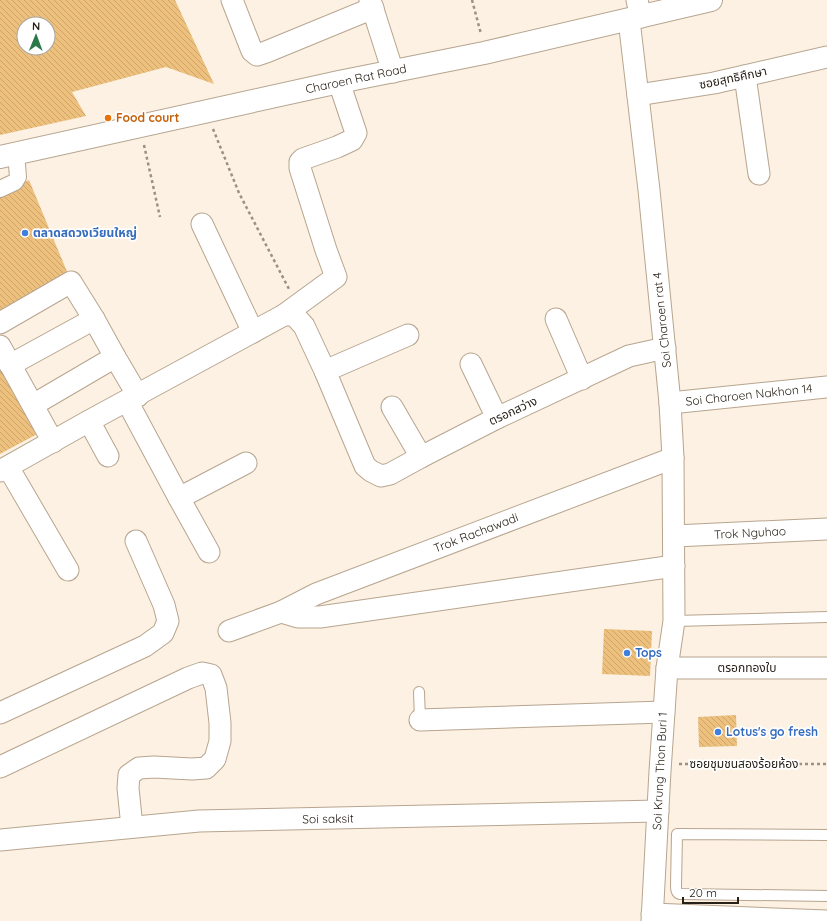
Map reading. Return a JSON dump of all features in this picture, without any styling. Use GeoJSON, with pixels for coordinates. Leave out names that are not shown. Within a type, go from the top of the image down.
{"type":"FeatureCollection","features":[{"type":"Feature","properties":{"kind":"street"},"geometry":{"type":"LineString","coordinates":[[232,0],[252,51],[257,55],[371,4],[393,72]]}},
{"type":"Feature","properties":{"kind":"street","name":"Charoen Rat Road"},"geometry":{"type":"LineString","coordinates":[[8,155],[339,82],[484,53],[635,12],[711,0]]}},
{"type":"Feature","properties":{"kind":"street","name":"Soi Charoen rat 4"},"geometry":{"type":"LineString","coordinates":[[635,12],[638,95],[670,403],[673,458],[674,621]]}},
{"type":"Feature","properties":{"kind":"street","name":"ซอยสุทธิศึกษา"},"geometry":{"type":"LineString","coordinates":[[638,95],[714,83],[827,57]]}},
{"type":"Feature","properties":{"kind":"street"},"geometry":{"type":"LineString","coordinates":[[745,76],[759,174]]}},
{"type":"Feature","properties":{"kind":"street"},"geometry":{"type":"LineString","coordinates":[[68,570],[4,469],[253,332],[290,310],[336,277],[300,168],[300,162],[303,159],[337,148],[352,140],[356,133],[339,82]]}},
{"type":"Feature","properties":{"kind":"street"},"geometry":{"type":"LineString","coordinates":[[0,189],[15,182],[18,177],[8,155]]}},
{"type":"Feature","properties":{"kind":"street"},"geometry":{"type":"LineString","coordinates":[[202,224],[253,332]]}},
{"type":"Feature","properties":{"kind":"street"},"geometry":{"type":"LineString","coordinates":[[0,323],[70,282],[94,318],[114,357],[179,498],[209,552]]}},
{"type":"Feature","properties":{"kind":"street"},"geometry":{"type":"LineString","coordinates":[[290,310],[304,326],[325,371],[408,335]]}},
{"type":"Feature","properties":{"kind":"street"},"geometry":{"type":"LineString","coordinates":[[10,365],[94,318]]}},
{"type":"Feature","properties":{"kind":"street"},"geometry":{"type":"LineString","coordinates":[[556,319],[582,378]]}},
{"type":"Feature","properties":{"kind":"street"},"geometry":{"type":"LineString","coordinates":[[0,346],[53,442]]}},
{"type":"Feature","properties":{"kind":"street","name":"ตรอกสว่าง"},"geometry":{"type":"LineString","coordinates":[[325,371],[365,466],[381,476],[390,474],[497,418],[629,356],[665,348]]}},
{"type":"Feature","properties":{"kind":"street"},"geometry":{"type":"LineString","coordinates":[[33,405],[114,357]]}},
{"type":"Feature","properties":{"kind":"street"},"geometry":{"type":"LineString","coordinates":[[471,364],[497,418]]}},
{"type":"Feature","properties":{"kind":"street","name":"Soi Charoen Nakhon 14"},"geometry":{"type":"LineString","coordinates":[[670,403],[827,387]]}},
{"type":"Feature","properties":{"kind":"street"},"geometry":{"type":"LineString","coordinates":[[392,407],[421,457]]}},
{"type":"Feature","properties":{"kind":"street"},"geometry":{"type":"LineString","coordinates":[[89,421],[108,456]]}},
{"type":"Feature","properties":{"kind":"street","name":"Trok Rachawadi"},"geometry":{"type":"LineString","coordinates":[[229,631],[281,612],[316,594],[673,458]]}},
{"type":"Feature","properties":{"kind":"street"},"geometry":{"type":"LineString","coordinates":[[179,498],[246,463]]}},
{"type":"Feature","properties":{"kind":"street","name":"Trok Nguhao"},"geometry":{"type":"LineString","coordinates":[[674,536],[827,529]]}},
{"type":"Feature","properties":{"kind":"street"},"geometry":{"type":"LineString","coordinates":[[0,713],[145,646],[163,633],[168,621],[164,605],[136,541]]}},
{"type":"Feature","properties":{"kind":"street"},"geometry":{"type":"LineString","coordinates":[[281,612],[298,617],[320,617],[674,566]]}},
{"type":"Feature","properties":{"kind":"street","name":"Soi Krung Thon Buri 1"},"geometry":{"type":"LineString","coordinates":[[652,918],[667,834],[658,811],[667,668],[674,621]]}},
{"type":"Feature","properties":{"kind":"street","name":"ตรอกทองใบ"},"geometry":{"type":"LineString","coordinates":[[667,668],[827,668]]}},
{"type":"Feature","properties":{"kind":"street"},"geometry":{"type":"LineString","coordinates":[[0,767],[188,678],[202,672],[211,675],[216,688],[220,722],[220,741],[215,759],[206,768],[139,768],[129,775],[128,788],[132,827]]}},
{"type":"Feature","properties":{"kind":"street"},"geometry":{"type":"LineString","coordinates":[[420,720],[664,712]]}},
{"type":"Feature","properties":{"kind":"street","name":"Soi saksit"},"geometry":{"type":"LineString","coordinates":[[0,840],[199,822],[658,811]]}},
{"type":"Feature","properties":{"kind":"street"},"geometry":{"type":"LineString","coordinates":[[652,918],[827,921]]}},
{"type":"Feature","properties":{"kind":"lane"},"geometry":{"type":"LineString","coordinates":[[674,621],[827,617]]}},
{"type":"Feature","properties":{"kind":"lane"},"geometry":{"type":"LineString","coordinates":[[420,692],[420,720]]}},
{"type":"Feature","properties":{"kind":"lane"},"geometry":{"type":"LineString","coordinates":[[827,835],[667,834],[676,892],[678,893],[827,896]]}},
{"type":"Feature","properties":{"kind":"path"},"geometry":{"type":"LineString","coordinates":[[472,0],[481,35]]}},
{"type":"Feature","properties":{"kind":"path"},"geometry":{"type":"LineString","coordinates":[[212,127],[290,310]]}},
{"type":"Feature","properties":{"kind":"path"},"geometry":{"type":"LineString","coordinates":[[144,140],[160,217]]}},
{"type":"Feature","properties":{"kind":"path","name":"ซอยชุมชนสองร้อยห้อง"},"geometry":{"type":"LineString","coordinates":[[660,764],[827,764]]}},
{"type":"Feature","properties":{"kind":"building"},"geometry":{"type":"Polygon","coordinates":[[[0,0],[175,0],[214,84],[166,67],[72,92],[86,116],[0,135],[0,0]]]}},
{"type":"Feature","properties":{"kind":"building","name":"ตลาดสดวงเวียนใหญ่"},"geometry":{"type":"Polygon","coordinates":[[[29,180],[68,274],[0,312],[0,193],[29,180]]]}},
{"type":"Feature","properties":{"kind":"building"},"geometry":{"type":"Polygon","coordinates":[[[0,356],[41,432],[0,454],[0,356]]]}},
{"type":"Feature","properties":{"kind":"building","name":"Tops"},"geometry":{"type":"Polygon","coordinates":[[[604,629],[652,631],[650,676],[602,674],[604,629]]]}},
{"type":"Feature","properties":{"kind":"building","name":"Lotus's go fresh"},"geometry":{"type":"Polygon","coordinates":[[[736,715],[737,746],[699,747],[698,717],[736,715]]]}},
{"type":"Feature","properties":{"kind":"place","name":"Food court"},"geometry":{"type":"Point","coordinates":[108,118]}},
{"type":"Feature","properties":{"kind":"place","name":"ตลาดสดวงเวียนใหญ่"},"geometry":{"type":"Point","coordinates":[25,233]}},
{"type":"Feature","properties":{"kind":"place","name":"Tops"},"geometry":{"type":"Point","coordinates":[627,653]}},
{"type":"Feature","properties":{"kind":"place","name":"Lotus's go fresh"},"geometry":{"type":"Point","coordinates":[718,732]}}]}
